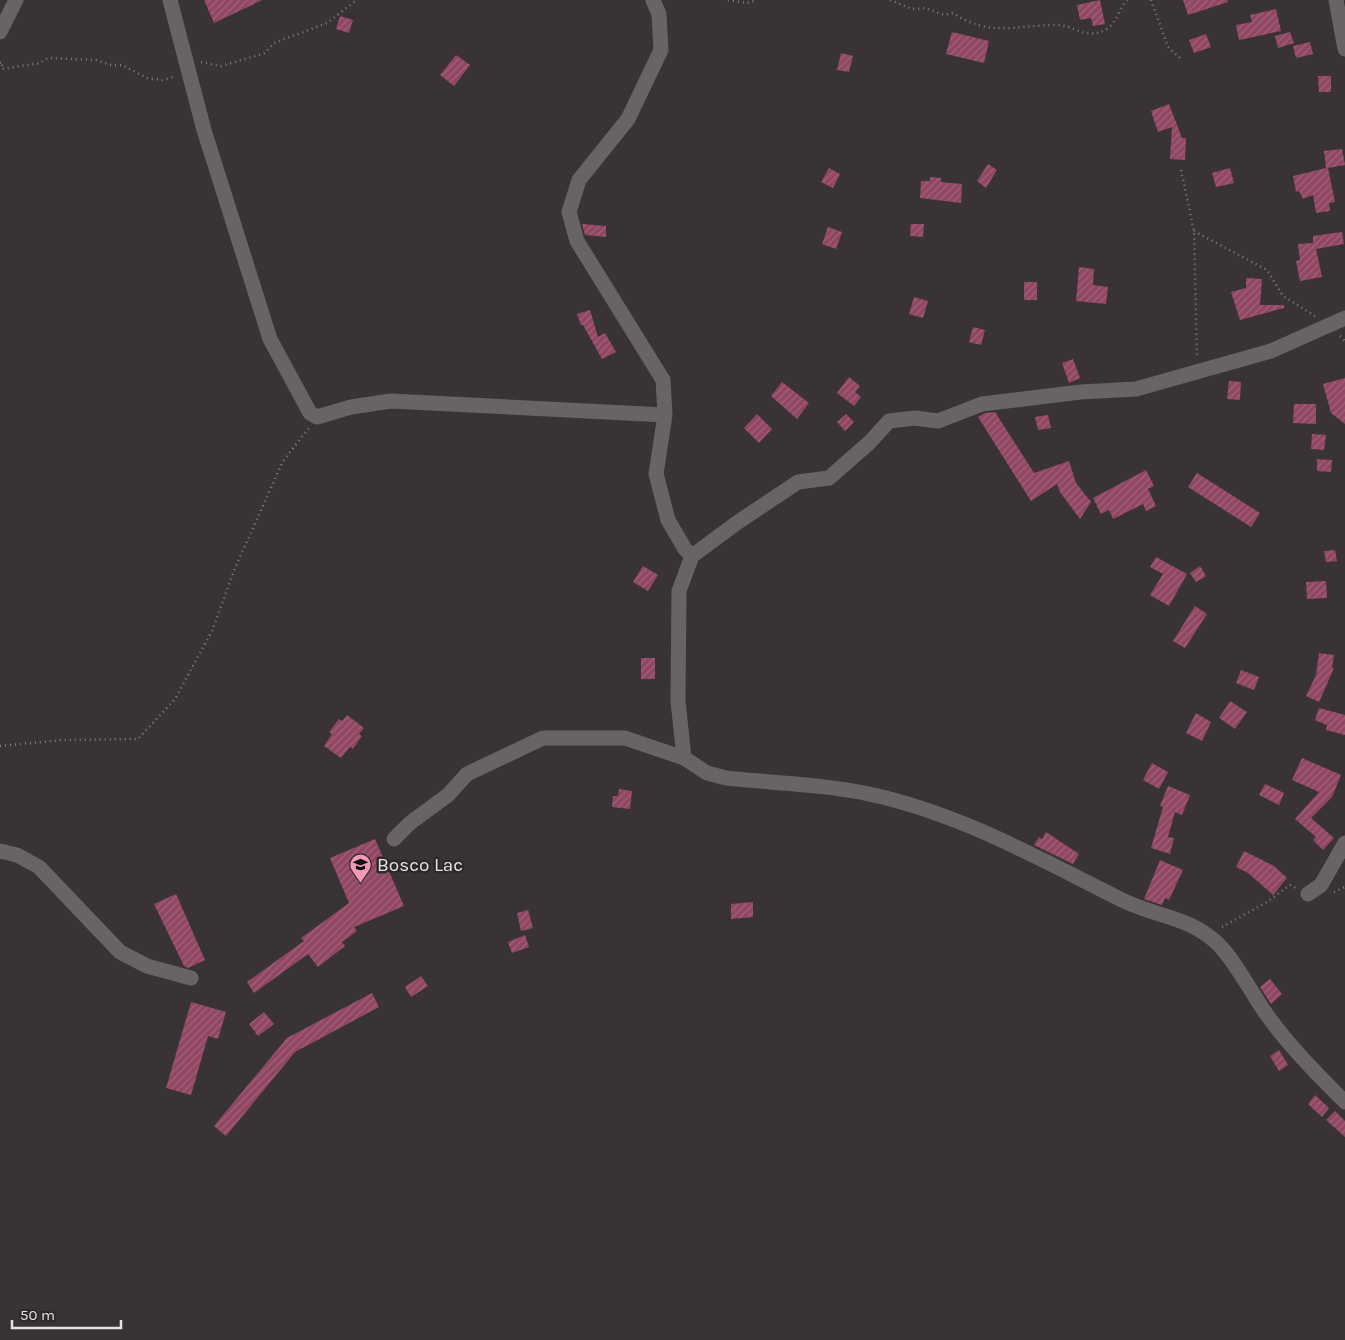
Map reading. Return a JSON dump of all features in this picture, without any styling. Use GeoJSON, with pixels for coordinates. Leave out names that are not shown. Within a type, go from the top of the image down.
{"type":"FeatureCollection","features":[{"type":"Feature","properties":{"kind":"street"},"geometry":{"type":"LineString","coordinates":[[0,32],[16,0]]}},
{"type":"Feature","properties":{"kind":"street"},"geometry":{"type":"LineString","coordinates":[[170,0],[204,130],[270,339],[310,413],[317,417],[351,407],[392,401],[665,415]]}},
{"type":"Feature","properties":{"kind":"street"},"geometry":{"type":"LineString","coordinates":[[653,0],[659,14],[661,50],[628,119],[579,180],[570,212],[577,241],[662,380],[665,415],[656,474],[668,520],[685,549],[692,556]]}},
{"type":"Feature","properties":{"kind":"street"},"geometry":{"type":"LineString","coordinates":[[1336,0],[1345,49]]}},
{"type":"Feature","properties":{"kind":"street"},"geometry":{"type":"LineString","coordinates":[[684,758],[678,701],[679,591],[692,556],[738,522],[798,482],[828,478],[870,442],[889,421],[915,418],[938,421],[982,404],[1081,392],[1136,389],[1271,351],[1345,318]]}},
{"type":"Feature","properties":{"kind":"street"},"geometry":{"type":"LineString","coordinates":[[394,839],[410,823],[448,795],[467,774],[543,738],[625,738],[684,758],[708,774],[726,778],[869,794],[952,818],[1014,844],[1031,855],[1092,883],[1124,901],[1190,923],[1219,945],[1268,1016],[1345,1102]]}},
{"type":"Feature","properties":{"kind":"street"},"geometry":{"type":"LineString","coordinates":[[1308,894],[1321,885],[1345,843]]}},
{"type":"Feature","properties":{"kind":"street"},"geometry":{"type":"LineString","coordinates":[[0,851],[17,855],[39,867],[120,952],[147,966],[191,978]]}},
{"type":"Feature","properties":{"kind":"path"},"geometry":{"type":"LineString","coordinates":[[728,0],[747,3],[757,0]]}},
{"type":"Feature","properties":{"kind":"path"},"geometry":{"type":"LineString","coordinates":[[890,0],[912,8],[925,8],[944,15],[953,13],[970,24],[991,29],[1059,25],[1086,35],[1108,28],[1127,0]]}},
{"type":"Feature","properties":{"kind":"path"},"geometry":{"type":"LineString","coordinates":[[1152,0],[1168,48],[1181,59]]}},
{"type":"Feature","properties":{"kind":"path"},"geometry":{"type":"LineString","coordinates":[[1181,170],[1194,230],[1198,373]]}},
{"type":"Feature","properties":{"kind":"path"},"geometry":{"type":"LineString","coordinates":[[1194,230],[1268,270],[1283,296],[1329,325]]}},
{"type":"Feature","properties":{"kind":"path"},"geometry":{"type":"LineString","coordinates":[[0,746],[63,740],[138,739],[175,699],[212,632],[235,568],[283,461],[317,417]]}},
{"type":"Feature","properties":{"kind":"path"},"geometry":{"type":"LineString","coordinates":[[1206,934],[1232,923],[1267,902],[1290,885],[1308,894],[1323,896],[1345,887]]}},
{"type":"Feature","properties":{"kind":"building"},"geometry":{"type":"Polygon","coordinates":[[[204,0],[262,0],[214,23],[204,0]]]}},
{"type":"Feature","properties":{"kind":"building"},"geometry":{"type":"Polygon","coordinates":[[[1100,0],[1105,24],[1093,26],[1091,18],[1080,20],[1077,5],[1100,0]]]}},
{"type":"Feature","properties":{"kind":"building"},"geometry":{"type":"Polygon","coordinates":[[[1183,0],[1227,0],[1228,2],[1188,15],[1183,0]]]}},
{"type":"Feature","properties":{"kind":"building"},"geometry":{"type":"Polygon","coordinates":[[[1276,9],[1281,31],[1239,40],[1236,25],[1252,22],[1250,15],[1276,9]]]}},
{"type":"Feature","properties":{"kind":"building"},"geometry":{"type":"Polygon","coordinates":[[[340,16],[353,20],[349,33],[336,29],[340,16]]]}},
{"type":"Feature","properties":{"kind":"building"},"geometry":{"type":"Polygon","coordinates":[[[952,32],[989,41],[984,63],[946,54],[952,32]]]}},
{"type":"Feature","properties":{"kind":"building"},"geometry":{"type":"Polygon","coordinates":[[[1290,32],[1294,43],[1278,48],[1275,36],[1290,32]]]}},
{"type":"Feature","properties":{"kind":"building"},"geometry":{"type":"Polygon","coordinates":[[[1206,34],[1211,47],[1194,53],[1189,40],[1206,34]]]}},
{"type":"Feature","properties":{"kind":"building"},"geometry":{"type":"Polygon","coordinates":[[[1310,42],[1313,54],[1296,58],[1293,46],[1310,42]]]}},
{"type":"Feature","properties":{"kind":"building"},"geometry":{"type":"Polygon","coordinates":[[[841,53],[853,56],[849,72],[837,70],[841,53]]]}},
{"type":"Feature","properties":{"kind":"building"},"geometry":{"type":"Polygon","coordinates":[[[456,55],[470,65],[454,86],[440,75],[456,55]]]}},
{"type":"Feature","properties":{"kind":"building"},"geometry":{"type":"Polygon","coordinates":[[[1318,76],[1331,76],[1331,92],[1319,92],[1318,76]]]}},
{"type":"Feature","properties":{"kind":"building"},"geometry":{"type":"Polygon","coordinates":[[[1169,104],[1182,138],[1186,138],[1185,160],[1170,159],[1172,127],[1158,132],[1151,111],[1169,104]]]}},
{"type":"Feature","properties":{"kind":"building"},"geometry":{"type":"Polygon","coordinates":[[[1342,149],[1345,165],[1328,168],[1335,202],[1329,203],[1330,211],[1316,213],[1313,195],[1303,199],[1299,191],[1296,192],[1293,176],[1326,168],[1324,151],[1342,149]]]}},
{"type":"Feature","properties":{"kind":"building"},"geometry":{"type":"Polygon","coordinates":[[[988,164],[997,170],[986,188],[977,181],[988,164]]]}},
{"type":"Feature","properties":{"kind":"building"},"geometry":{"type":"Polygon","coordinates":[[[829,168],[840,174],[833,188],[821,182],[829,168]]]}},
{"type":"Feature","properties":{"kind":"building"},"geometry":{"type":"Polygon","coordinates":[[[1230,168],[1234,183],[1216,187],[1212,173],[1230,168]]]}},
{"type":"Feature","properties":{"kind":"building"},"geometry":{"type":"Polygon","coordinates":[[[930,177],[941,178],[941,182],[962,184],[961,203],[920,198],[921,181],[930,181],[930,177]]]}},
{"type":"Feature","properties":{"kind":"building"},"geometry":{"type":"Polygon","coordinates":[[[582,224],[606,226],[606,237],[585,235],[582,224]]]}},
{"type":"Feature","properties":{"kind":"building"},"geometry":{"type":"Polygon","coordinates":[[[911,224],[924,224],[923,237],[910,236],[911,224]]]}},
{"type":"Feature","properties":{"kind":"building"},"geometry":{"type":"Polygon","coordinates":[[[828,227],[842,232],[836,249],[822,244],[828,227]]]}},
{"type":"Feature","properties":{"kind":"building"},"geometry":{"type":"Polygon","coordinates":[[[1342,232],[1344,244],[1316,249],[1322,277],[1300,281],[1296,261],[1300,260],[1298,244],[1313,243],[1313,236],[1342,232]]]}},
{"type":"Feature","properties":{"kind":"building"},"geometry":{"type":"Polygon","coordinates":[[[1079,267],[1094,269],[1093,285],[1108,287],[1106,304],[1076,301],[1079,267]]]}},
{"type":"Feature","properties":{"kind":"building"},"geometry":{"type":"Polygon","coordinates":[[[1246,278],[1262,279],[1260,305],[1284,305],[1284,308],[1240,320],[1231,292],[1246,288],[1246,278]]]}},
{"type":"Feature","properties":{"kind":"building"},"geometry":{"type":"Polygon","coordinates":[[[1024,282],[1037,282],[1037,300],[1024,300],[1024,282]]]}},
{"type":"Feature","properties":{"kind":"building"},"geometry":{"type":"Polygon","coordinates":[[[914,297],[928,301],[923,318],[909,314],[914,297]]]}},
{"type":"Feature","properties":{"kind":"building"},"geometry":{"type":"Polygon","coordinates":[[[590,310],[598,337],[605,333],[616,352],[602,359],[583,325],[581,325],[577,314],[590,310]]]}},
{"type":"Feature","properties":{"kind":"building"},"geometry":{"type":"Polygon","coordinates":[[[973,327],[985,330],[981,345],[969,342],[973,327]]]}},
{"type":"Feature","properties":{"kind":"building"},"geometry":{"type":"Polygon","coordinates":[[[1073,359],[1080,378],[1069,383],[1062,363],[1073,359]]]}},
{"type":"Feature","properties":{"kind":"building"},"geometry":{"type":"Polygon","coordinates":[[[849,377],[860,386],[855,392],[861,397],[854,406],[837,393],[849,377]]]}},
{"type":"Feature","properties":{"kind":"building"},"geometry":{"type":"Polygon","coordinates":[[[1345,378],[1345,424],[1331,413],[1323,384],[1345,378]]]}},
{"type":"Feature","properties":{"kind":"building"},"geometry":{"type":"Polygon","coordinates":[[[1229,381],[1241,382],[1240,400],[1227,399],[1229,381]]]}},
{"type":"Feature","properties":{"kind":"building"},"geometry":{"type":"Polygon","coordinates":[[[782,382],[809,403],[797,419],[771,396],[782,382]]]}},
{"type":"Feature","properties":{"kind":"building"},"geometry":{"type":"Polygon","coordinates":[[[1294,404],[1316,404],[1316,424],[1293,423],[1294,404]]]}},
{"type":"Feature","properties":{"kind":"building"},"geometry":{"type":"Polygon","coordinates":[[[995,412],[1034,473],[1069,461],[1076,483],[1091,502],[1080,519],[1060,492],[1057,484],[1031,501],[978,417],[985,413],[995,412]]]}},
{"type":"Feature","properties":{"kind":"building"},"geometry":{"type":"Polygon","coordinates":[[[757,414],[772,429],[759,443],[744,428],[757,414]]]}},
{"type":"Feature","properties":{"kind":"building"},"geometry":{"type":"Polygon","coordinates":[[[846,414],[854,422],[845,431],[837,422],[846,414]]]}},
{"type":"Feature","properties":{"kind":"building"},"geometry":{"type":"Polygon","coordinates":[[[1048,415],[1051,428],[1038,430],[1035,417],[1048,415]]]}},
{"type":"Feature","properties":{"kind":"building"},"geometry":{"type":"Polygon","coordinates":[[[1312,434],[1326,435],[1324,450],[1311,449],[1312,434]]]}},
{"type":"Feature","properties":{"kind":"building"},"geometry":{"type":"Polygon","coordinates":[[[1317,459],[1332,460],[1331,472],[1317,471],[1317,459]]]}},
{"type":"Feature","properties":{"kind":"building"},"geometry":{"type":"Polygon","coordinates":[[[1146,470],[1154,486],[1148,489],[1156,506],[1146,511],[1143,504],[1113,519],[1109,510],[1101,514],[1093,498],[1146,470]]]}},
{"type":"Feature","properties":{"kind":"building"},"geometry":{"type":"Polygon","coordinates":[[[1197,473],[1260,513],[1251,527],[1188,487],[1197,473]]]}},
{"type":"Feature","properties":{"kind":"building"},"geometry":{"type":"Polygon","coordinates":[[[1335,550],[1337,561],[1326,562],[1324,551],[1335,550]]]}},
{"type":"Feature","properties":{"kind":"building"},"geometry":{"type":"Polygon","coordinates":[[[1156,557],[1187,574],[1169,606],[1150,595],[1163,574],[1150,567],[1156,557]]]}},
{"type":"Feature","properties":{"kind":"building"},"geometry":{"type":"Polygon","coordinates":[[[643,566],[658,575],[648,591],[633,582],[643,566]]]}},
{"type":"Feature","properties":{"kind":"building"},"geometry":{"type":"Polygon","coordinates":[[[1200,566],[1206,576],[1196,582],[1190,573],[1200,566]]]}},
{"type":"Feature","properties":{"kind":"building"},"geometry":{"type":"Polygon","coordinates":[[[1326,581],[1327,598],[1307,599],[1306,582],[1326,581]]]}},
{"type":"Feature","properties":{"kind":"building"},"geometry":{"type":"Polygon","coordinates":[[[1195,606],[1207,614],[1185,648],[1173,641],[1195,606]]]}},
{"type":"Feature","properties":{"kind":"building"},"geometry":{"type":"Polygon","coordinates":[[[1319,653],[1334,655],[1332,668],[1334,668],[1319,702],[1306,696],[1316,675],[1319,653]]]}},
{"type":"Feature","properties":{"kind":"building"},"geometry":{"type":"Polygon","coordinates":[[[641,658],[655,658],[655,679],[641,679],[641,658]]]}},
{"type":"Feature","properties":{"kind":"building"},"geometry":{"type":"Polygon","coordinates":[[[1241,670],[1259,677],[1254,690],[1236,683],[1241,670]]]}},
{"type":"Feature","properties":{"kind":"building"},"geometry":{"type":"Polygon","coordinates":[[[1230,701],[1247,712],[1235,729],[1219,718],[1230,701]]]}},
{"type":"Feature","properties":{"kind":"building"},"geometry":{"type":"Polygon","coordinates":[[[1319,708],[1345,715],[1345,735],[1326,730],[1327,725],[1315,720],[1319,708]]]}},
{"type":"Feature","properties":{"kind":"building"},"geometry":{"type":"Polygon","coordinates":[[[1196,713],[1211,722],[1202,741],[1186,733],[1196,713]]]}},
{"type":"Feature","properties":{"kind":"building"},"geometry":{"type":"Polygon","coordinates":[[[347,715],[364,728],[359,734],[362,736],[353,749],[350,747],[341,758],[324,746],[332,734],[329,732],[339,719],[342,721],[347,715]]]}},
{"type":"Feature","properties":{"kind":"building"},"geometry":{"type":"Polygon","coordinates":[[[1302,758],[1341,775],[1332,797],[1311,818],[1334,838],[1323,850],[1313,840],[1316,837],[1295,819],[1319,792],[1292,780],[1302,758]]]}},
{"type":"Feature","properties":{"kind":"building"},"geometry":{"type":"Polygon","coordinates":[[[1152,763],[1168,772],[1159,789],[1143,780],[1152,763]]]}},
{"type":"Feature","properties":{"kind":"building"},"geometry":{"type":"Polygon","coordinates":[[[1265,784],[1284,793],[1279,805],[1259,795],[1265,784]]]}},
{"type":"Feature","properties":{"kind":"building"},"geometry":{"type":"Polygon","coordinates":[[[1168,786],[1190,795],[1182,815],[1175,812],[1168,837],[1174,838],[1170,854],[1151,848],[1163,807],[1160,806],[1168,786]]]}},
{"type":"Feature","properties":{"kind":"building"},"geometry":{"type":"Polygon","coordinates":[[[619,789],[632,791],[630,809],[612,807],[613,796],[618,796],[619,789]]]}},
{"type":"Feature","properties":{"kind":"building"},"geometry":{"type":"Polygon","coordinates":[[[1046,832],[1079,854],[1073,864],[1034,845],[1039,837],[1042,839],[1046,832]]]}},
{"type":"Feature","properties":{"kind":"building"},"geometry":{"type":"Polygon","coordinates":[[[375,839],[404,906],[354,927],[357,931],[342,942],[345,946],[318,967],[308,954],[254,993],[247,982],[304,941],[301,938],[349,903],[330,858],[375,839]]]}},
{"type":"Feature","properties":{"kind":"building"},"geometry":{"type":"Polygon","coordinates":[[[1244,851],[1274,866],[1287,878],[1273,895],[1248,873],[1236,867],[1244,851]]]}},
{"type":"Feature","properties":{"kind":"building"},"geometry":{"type":"Polygon","coordinates":[[[1160,860],[1183,870],[1169,900],[1165,898],[1162,905],[1144,899],[1160,860]]]}},
{"type":"Feature","properties":{"kind":"building"},"geometry":{"type":"Polygon","coordinates":[[[176,894],[205,960],[188,968],[184,966],[154,904],[176,894]]]}},
{"type":"Feature","properties":{"kind":"building"},"geometry":{"type":"Polygon","coordinates":[[[753,902],[753,917],[731,919],[731,904],[753,902]]]}},
{"type":"Feature","properties":{"kind":"building"},"geometry":{"type":"Polygon","coordinates":[[[528,910],[533,928],[521,931],[517,913],[528,910]]]}},
{"type":"Feature","properties":{"kind":"building"},"geometry":{"type":"Polygon","coordinates":[[[525,935],[529,947],[512,953],[508,942],[525,935]]]}},
{"type":"Feature","properties":{"kind":"building"},"geometry":{"type":"Polygon","coordinates":[[[421,976],[428,986],[411,997],[405,987],[421,976]]]}},
{"type":"Feature","properties":{"kind":"building"},"geometry":{"type":"Polygon","coordinates":[[[1270,979],[1282,994],[1271,1004],[1260,987],[1270,979]]]}},
{"type":"Feature","properties":{"kind":"building"},"geometry":{"type":"Polygon","coordinates":[[[372,993],[379,1007],[295,1052],[226,1136],[214,1126],[287,1038],[372,993]]]}},
{"type":"Feature","properties":{"kind":"building"},"geometry":{"type":"Polygon","coordinates":[[[191,1002],[226,1012],[218,1039],[208,1036],[191,1095],[166,1088],[191,1002]]]}},
{"type":"Feature","properties":{"kind":"building"},"geometry":{"type":"Polygon","coordinates":[[[264,1012],[274,1024],[258,1036],[249,1024],[264,1012]]]}},
{"type":"Feature","properties":{"kind":"building"},"geometry":{"type":"Polygon","coordinates":[[[1279,1050],[1288,1065],[1279,1071],[1270,1056],[1279,1050]]]}},
{"type":"Feature","properties":{"kind":"building"},"geometry":{"type":"Polygon","coordinates":[[[1315,1095],[1329,1108],[1322,1117],[1308,1104],[1315,1095]]]}},
{"type":"Feature","properties":{"kind":"building"},"geometry":{"type":"Polygon","coordinates":[[[1335,1111],[1345,1121],[1345,1137],[1326,1120],[1335,1111]]]}},
{"type":"Feature","properties":{"kind":"place","name":"Bosco Lac"},"geometry":{"type":"Point","coordinates":[361,883]}}]}
